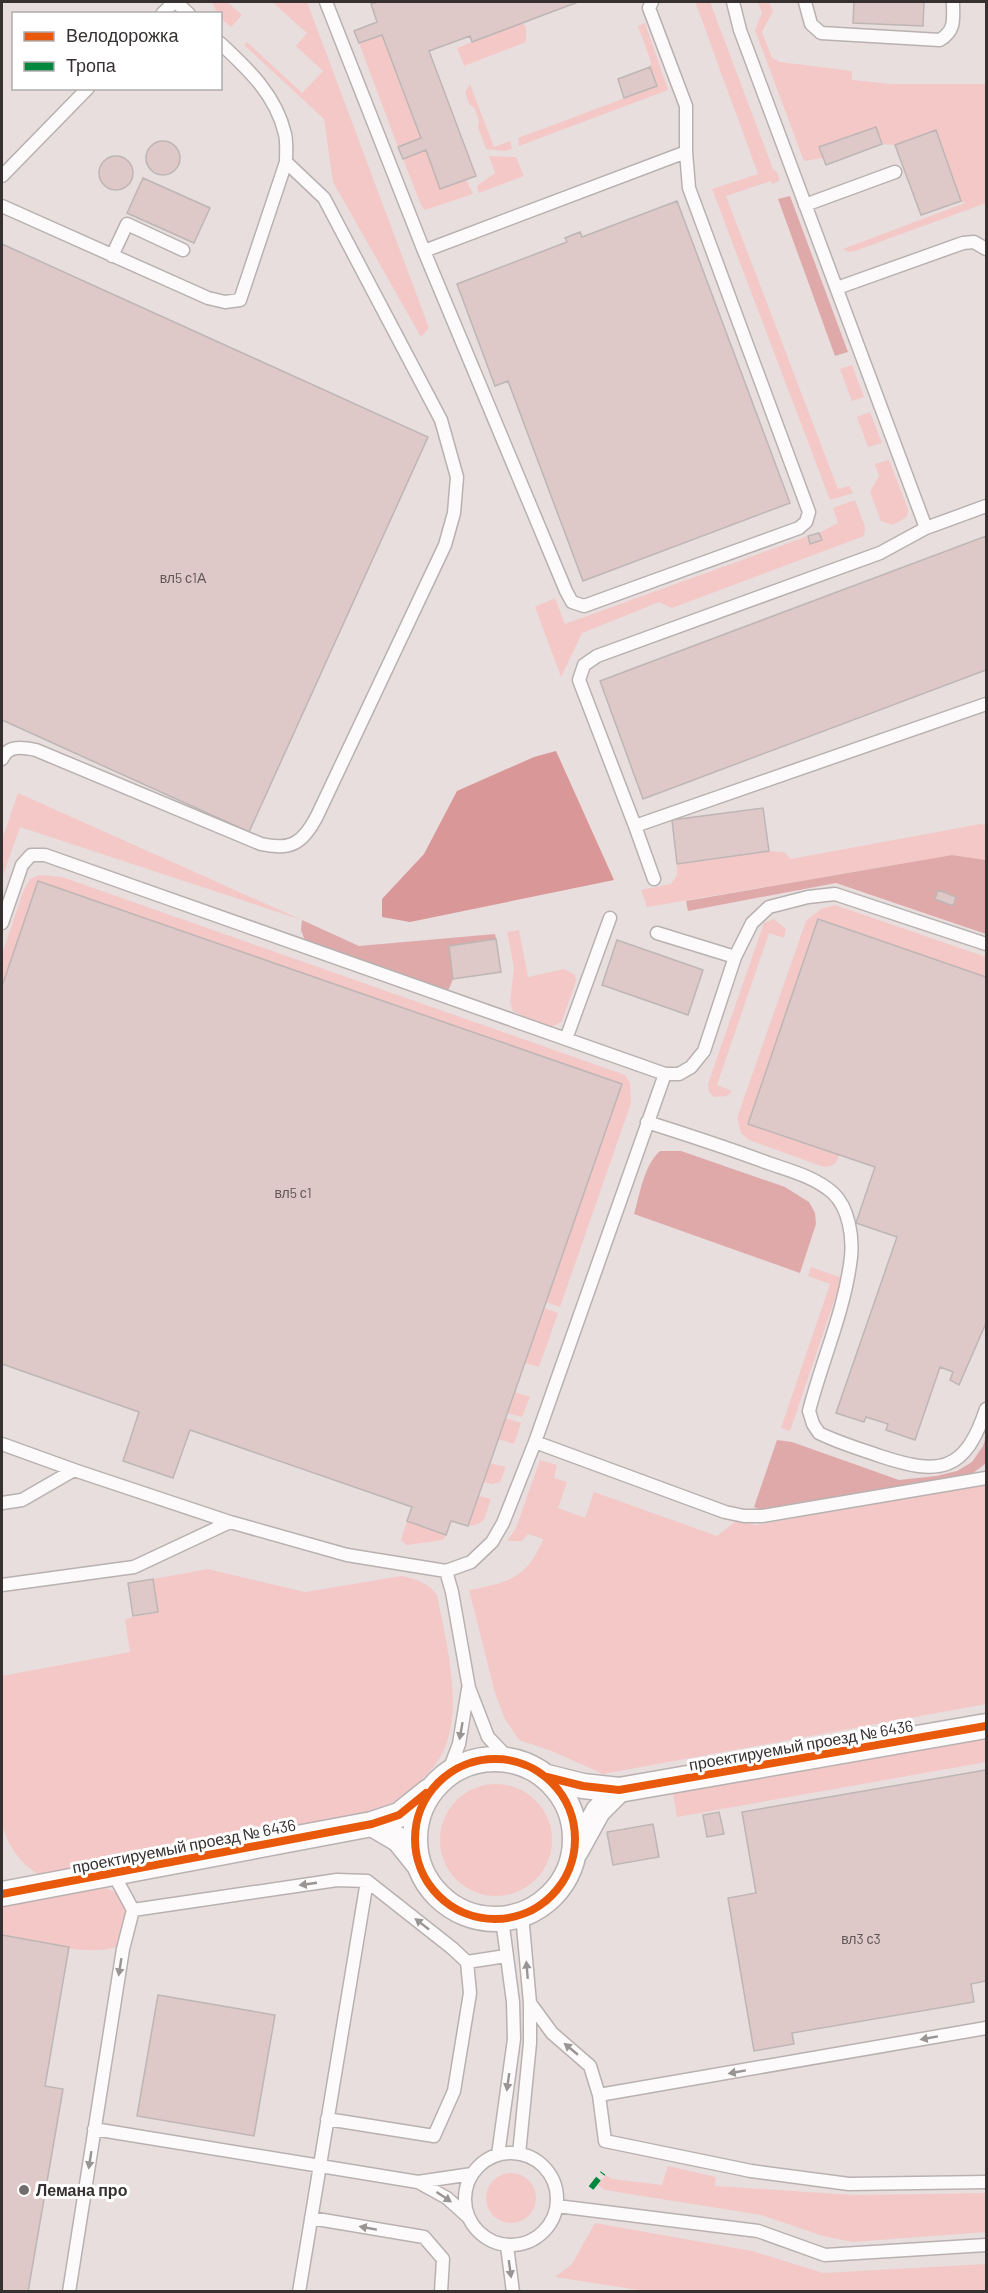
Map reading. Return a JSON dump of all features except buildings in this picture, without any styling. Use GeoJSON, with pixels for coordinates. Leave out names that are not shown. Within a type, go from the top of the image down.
{"type":"FeatureCollection","features":[{"type":"Feature","properties":{"kind":"street","name":"проектируемый проезд № 6436"},"geometry":{"type":"LineString","coordinates":[[547,1777],[583,1786],[619,1790],[987,1726]]}},
{"type":"Feature","properties":{"kind":"street"},"geometry":{"type":"LineString","coordinates":[[419,1865],[415,1845],[416,1825],[422,1805],[441,1780],[467,1763],[488,1758],[509,1759],[529,1765],[547,1777],[561,1792],[572,1811],[576,1832],[575,1853]]}},
{"type":"Feature","properties":{"kind":"street","name":"проектируемый проезд № 6436"},"geometry":{"type":"LineString","coordinates":[[2,1894],[372,1824],[399,1815],[441,1780]]}},
{"type":"Feature","properties":{"kind":"street"},"geometry":{"type":"LineString","coordinates":[[372,1824],[399,1840],[419,1865],[428,1884],[443,1900],[460,1912],[480,1918],[512,1917],[541,1905],[557,1891],[569,1873],[575,1853],[598,1812],[619,1790]]}},
{"type":"Feature","properties":{"kind":"lane"},"geometry":{"type":"LineString","coordinates":[[175,2],[187,12]]}},
{"type":"Feature","properties":{"kind":"lane"},"geometry":{"type":"LineString","coordinates":[[331,3],[424,251],[572,602],[584,606],[799,528],[806,522],[809,512],[689,188],[686,106],[649,8],[652,2]]}},
{"type":"Feature","properties":{"kind":"lane"},"geometry":{"type":"LineString","coordinates":[[733,2],[740,30],[926,528]]}},
{"type":"Feature","properties":{"kind":"lane"},"geometry":{"type":"LineString","coordinates":[[805,2],[812,24],[821,33],[940,40],[949,34],[953,25],[953,2]]}},
{"type":"Feature","properties":{"kind":"lane"},"geometry":{"type":"LineString","coordinates":[[2,206],[208,298],[225,302],[240,300],[286,162],[285,135],[270,97],[257,79],[222,45]]}},
{"type":"Feature","properties":{"kind":"lane"},"geometry":{"type":"LineString","coordinates":[[2,176],[86,90]]}},
{"type":"Feature","properties":{"kind":"lane"},"geometry":{"type":"LineString","coordinates":[[424,251],[686,152]]}},
{"type":"Feature","properties":{"kind":"lane"},"geometry":{"type":"LineString","coordinates":[[2,759],[3,754],[12,748],[36,750],[261,844],[279,848],[295,843],[308,833],[317,816],[445,545],[454,513],[457,477],[441,420],[324,198],[286,162]]}},
{"type":"Feature","properties":{"kind":"lane"},"geometry":{"type":"LineString","coordinates":[[805,205],[895,172]]}},
{"type":"Feature","properties":{"kind":"lane"},"geometry":{"type":"LineString","coordinates":[[112,255],[127,224],[183,250]]}},
{"type":"Feature","properties":{"kind":"lane"},"geometry":{"type":"LineString","coordinates":[[837,288],[963,243],[974,242],[987,249]]}},
{"type":"Feature","properties":{"kind":"lane"},"geometry":{"type":"LineString","coordinates":[[654,879],[579,680],[584,665],[597,656],[880,553],[926,528],[987,506]]}},
{"type":"Feature","properties":{"kind":"lane"},"geometry":{"type":"LineString","coordinates":[[635,826],[987,704]]}},
{"type":"Feature","properties":{"kind":"lane"},"geometry":{"type":"LineString","coordinates":[[2,923],[22,865],[31,855],[45,855],[665,1074],[679,1074],[691,1067],[704,1051],[735,957],[752,923],[769,907],[808,897],[835,894],[987,945]]}},
{"type":"Feature","properties":{"kind":"lane"},"geometry":{"type":"LineString","coordinates":[[566,1039],[610,918]]}},
{"type":"Feature","properties":{"kind":"lane"},"geometry":{"type":"LineString","coordinates":[[657,933],[735,957]]}},
{"type":"Feature","properties":{"kind":"lane"},"geometry":{"type":"LineString","coordinates":[[2,1444],[230,1522],[347,1555],[446,1571],[471,1562],[492,1542],[503,1523],[535,1442],[665,1074]]}},
{"type":"Feature","properties":{"kind":"lane"},"geometry":{"type":"LineString","coordinates":[[647,1122],[815,1180],[842,1203],[850,1231],[851,1255],[841,1306],[809,1411],[819,1433],[910,1466],[927,1468],[947,1464],[959,1458],[979,1431],[987,1409]]}},
{"type":"Feature","properties":{"kind":"lane"},"geometry":{"type":"LineString","coordinates":[[535,1442],[725,1512],[744,1516],[762,1516],[987,1478]]}},
{"type":"Feature","properties":{"kind":"lane"},"geometry":{"type":"LineString","coordinates":[[2,1503],[22,1500],[74,1470]]}},
{"type":"Feature","properties":{"kind":"lane"},"geometry":{"type":"LineString","coordinates":[[2,1585],[134,1567],[230,1522]]}},
{"type":"Feature","properties":{"kind":"lane"},"geometry":{"type":"LineString","coordinates":[[446,1571],[452,1592],[469,1688],[488,1737],[509,1759]]}},
{"type":"Feature","properties":{"kind":"lane"},"geometry":{"type":"LineString","coordinates":[[441,1780],[459,1744],[469,1688]]}},
{"type":"Feature","properties":{"kind":"lane"},"geometry":{"type":"LineString","coordinates":[[69,2292],[123,1949],[133,1910],[113,1873]]}},
{"type":"Feature","properties":{"kind":"lane"},"geometry":{"type":"LineString","coordinates":[[133,1910],[337,1880],[367,1881],[467,1962],[470,1993],[453,2091],[434,2136],[327,2120]]}},
{"type":"Feature","properties":{"kind":"lane"},"geometry":{"type":"LineString","coordinates":[[299,2292],[367,1881]]}},
{"type":"Feature","properties":{"kind":"lane"},"geometry":{"type":"LineString","coordinates":[[498,2155],[514,2039],[513,2002],[506,1956],[512,1917]]}},
{"type":"Feature","properties":{"kind":"lane"},"geometry":{"type":"LineString","coordinates":[[512,1917],[530,2003],[530,2043],[519,2154]]}},
{"type":"Feature","properties":{"kind":"lane"},"geometry":{"type":"LineString","coordinates":[[467,1962],[506,1956]]}},
{"type":"Feature","properties":{"kind":"lane"},"geometry":{"type":"LineString","coordinates":[[530,2003],[552,2033],[590,2066],[599,2095],[605,2141],[751,2171],[849,2184],[987,2182]]}},
{"type":"Feature","properties":{"kind":"lane"},"geometry":{"type":"LineString","coordinates":[[599,2095],[987,2028]]}},
{"type":"Feature","properties":{"kind":"lane"},"geometry":{"type":"LineString","coordinates":[[530,2043],[552,2033]]}},
{"type":"Feature","properties":{"kind":"lane"},"geometry":{"type":"LineString","coordinates":[[94,2129],[418,2182],[472,2174]]}},
{"type":"Feature","properties":{"kind":"lane"},"geometry":{"type":"LineString","coordinates":[[519,2154],[532,2158],[544,2167],[552,2178],[556,2192],[556,2206],[545,2231],[534,2239],[507,2246],[483,2237],[474,2228],[468,2217],[465,2202],[466,2187],[472,2174],[483,2162],[498,2155],[519,2154]]}},
{"type":"Feature","properties":{"kind":"lane"},"geometry":{"type":"LineString","coordinates":[[418,2182],[447,2198],[468,2217]]}},
{"type":"Feature","properties":{"kind":"lane"},"geometry":{"type":"LineString","coordinates":[[556,2206],[758,2231],[825,2254],[987,2245]]}},
{"type":"Feature","properties":{"kind":"lane"},"geometry":{"type":"LineString","coordinates":[[311,2218],[424,2237],[443,2259],[441,2292]]}},
{"type":"Feature","properties":{"kind":"lane"},"geometry":{"type":"LineString","coordinates":[[507,2246],[513,2292]]}},
{"type":"Feature","properties":{"kind":"shaded area"},"geometry":{"type":"Polygon","coordinates":[[[212,2],[227,2],[242,15],[231,27],[222,20],[222,12],[217,12],[212,2]]]}},
{"type":"Feature","properties":{"kind":"shaded area"},"geometry":{"type":"Polygon","coordinates":[[[272,2],[307,2],[429,328],[421,337],[333,182],[324,119],[244,45],[247,42],[302,93],[323,71],[296,46],[307,33],[272,2]]]}},
{"type":"Feature","properties":{"kind":"shaded area"},"geometry":{"type":"Polygon","coordinates":[[[697,2],[710,2],[773,169],[777,172],[780,181],[772,184],[771,181],[726,196],[838,489],[849,486],[853,493],[830,500],[712,189],[758,174],[697,2]]]}},
{"type":"Feature","properties":{"kind":"shaded area"},"geometry":{"type":"Polygon","coordinates":[[[758,2],[769,2],[773,11],[762,32],[772,58],[780,62],[852,71],[852,80],[891,84],[986,84],[986,203],[855,251],[848,252],[843,249],[965,203],[961,201],[936,131],[895,145],[882,144],[875,127],[820,147],[823,158],[804,161],[755,30],[762,13],[758,2]]]}},
{"type":"Feature","properties":{"kind":"shaded area"},"geometry":{"type":"Polygon","coordinates":[[[523,22],[526,28],[526,42],[464,66],[457,48],[523,22]]]}},
{"type":"Feature","properties":{"kind":"shaded area"},"geometry":{"type":"Polygon","coordinates":[[[645,23],[668,90],[519,146],[518,138],[657,86],[638,26],[645,23]]]}},
{"type":"Feature","properties":{"kind":"shaded area"},"geometry":{"type":"Polygon","coordinates":[[[382,35],[421,138],[398,147],[359,43],[382,35]]]}},
{"type":"Feature","properties":{"kind":"shaded area"},"geometry":{"type":"Polygon","coordinates":[[[470,84],[494,147],[510,141],[512,149],[505,151],[486,149],[478,127],[479,121],[475,109],[469,104],[465,92],[470,84]]]}},
{"type":"Feature","properties":{"kind":"shaded area"},"geometry":{"type":"Polygon","coordinates":[[[426,150],[440,187],[466,180],[473,194],[425,210],[403,159],[426,150]]]}},
{"type":"Feature","properties":{"kind":"shaded area"},"geometry":{"type":"Polygon","coordinates":[[[489,156],[516,157],[524,176],[479,193],[477,186],[495,173],[489,156]]]}},
{"type":"Feature","properties":{"kind":"shaded area"},"geometry":{"type":"Polygon","coordinates":[[[790,196],[848,352],[835,356],[778,199],[790,196]]]}},
{"type":"Feature","properties":{"kind":"shaded area"},"geometry":{"type":"Polygon","coordinates":[[[852,365],[864,397],[852,401],[840,369],[852,365]]]}},
{"type":"Feature","properties":{"kind":"shaded area"},"geometry":{"type":"Polygon","coordinates":[[[870,412],[882,443],[868,447],[857,417],[870,412]]]}},
{"type":"Feature","properties":{"kind":"shaded area"},"geometry":{"type":"Polygon","coordinates":[[[889,460],[908,509],[907,517],[893,525],[881,521],[870,492],[879,476],[875,464],[889,460]]]}},
{"type":"Feature","properties":{"kind":"shaded area"},"geometry":{"type":"Polygon","coordinates":[[[855,500],[865,527],[864,536],[672,608],[659,602],[582,633],[561,677],[535,607],[555,598],[565,624],[808,536],[810,544],[821,540],[819,533],[838,523],[833,508],[855,500]]]}},
{"type":"Feature","properties":{"kind":"shaded area"},"geometry":{"type":"Polygon","coordinates":[[[556,751],[614,880],[410,922],[382,917],[382,899],[424,854],[457,791],[534,757],[556,751]]]}},
{"type":"Feature","properties":{"kind":"shaded area"},"geometry":{"type":"Polygon","coordinates":[[[18,793],[302,920],[20,827],[2,878],[2,840],[18,793]]]}},
{"type":"Feature","properties":{"kind":"shaded area"},"geometry":{"type":"Polygon","coordinates":[[[980,824],[986,825],[986,860],[952,855],[647,907],[641,890],[671,884],[677,875],[677,864],[769,851],[784,852],[791,859],[980,824]]]}},
{"type":"Feature","properties":{"kind":"shaded area"},"geometry":{"type":"Polygon","coordinates":[[[952,855],[986,860],[986,934],[836,883],[688,911],[686,901],[952,855]]]}},
{"type":"Feature","properties":{"kind":"shaded area"},"geometry":{"type":"Polygon","coordinates":[[[39,875],[62,877],[625,1075],[630,1083],[631,1103],[560,1307],[546,1302],[622,1084],[38,881],[2,986],[2,954],[23,892],[30,879],[39,875]]]}},
{"type":"Feature","properties":{"kind":"shaded area"},"geometry":{"type":"Polygon","coordinates":[[[835,905],[986,957],[986,977],[818,919],[748,1123],[839,1155],[834,1164],[824,1167],[749,1140],[741,1133],[737,1118],[806,921],[821,909],[835,905]]]}},
{"type":"Feature","properties":{"kind":"shaded area"},"geometry":{"type":"Polygon","coordinates":[[[774,919],[786,929],[784,938],[769,933],[717,1085],[732,1091],[727,1096],[714,1097],[709,1092],[708,1084],[764,923],[774,919]]]}},
{"type":"Feature","properties":{"kind":"shaded area"},"geometry":{"type":"Polygon","coordinates":[[[302,920],[359,946],[495,934],[496,939],[449,946],[453,979],[449,989],[445,990],[305,941],[301,930],[302,920]]]}},
{"type":"Feature","properties":{"kind":"shaded area"},"geometry":{"type":"Polygon","coordinates":[[[519,930],[528,977],[564,969],[575,975],[576,981],[562,1021],[556,1025],[548,1027],[513,1011],[510,1002],[514,967],[507,932],[519,930]]]}},
{"type":"Feature","properties":{"kind":"shaded area"},"geometry":{"type":"Polygon","coordinates":[[[660,1151],[681,1151],[785,1187],[809,1202],[815,1213],[816,1224],[800,1273],[634,1214],[646,1172],[660,1151]]]}},
{"type":"Feature","properties":{"kind":"shaded area"},"geometry":{"type":"Polygon","coordinates":[[[811,1267],[842,1278],[790,1431],[781,1428],[830,1284],[808,1276],[811,1267]]]}},
{"type":"Feature","properties":{"kind":"shaded area"},"geometry":{"type":"Polygon","coordinates":[[[544,1308],[558,1313],[539,1367],[525,1363],[544,1308]]]}},
{"type":"Feature","properties":{"kind":"shaded area"},"geometry":{"type":"Polygon","coordinates":[[[515,1392],[530,1397],[522,1417],[508,1413],[515,1392]]]}},
{"type":"Feature","properties":{"kind":"shaded area"},"geometry":{"type":"Polygon","coordinates":[[[506,1418],[521,1423],[514,1444],[498,1439],[506,1418]]]}},
{"type":"Feature","properties":{"kind":"shaded area"},"geometry":{"type":"Polygon","coordinates":[[[986,1436],[985,1464],[973,1473],[766,1512],[754,1507],[777,1440],[792,1442],[899,1480],[957,1471],[972,1462],[983,1446],[986,1436]]]}},
{"type":"Feature","properties":{"kind":"shaded area"},"geometry":{"type":"Polygon","coordinates":[[[540,1460],[557,1465],[554,1478],[567,1482],[558,1508],[585,1518],[594,1492],[717,1536],[736,1521],[756,1525],[986,1484],[986,1704],[603,1774],[552,1751],[519,1740],[505,1719],[495,1693],[469,1590],[494,1585],[515,1576],[523,1570],[537,1552],[543,1539],[528,1534],[522,1541],[507,1541],[516,1528],[540,1460]]]}},
{"type":"Feature","properties":{"kind":"shaded area"},"geometry":{"type":"Polygon","coordinates":[[[490,1463],[506,1467],[500,1482],[493,1484],[483,1482],[490,1463]]]}},
{"type":"Feature","properties":{"kind":"shaded area"},"geometry":{"type":"Polygon","coordinates":[[[479,1496],[491,1499],[486,1514],[479,1524],[468,1526],[479,1496]]]}},
{"type":"Feature","properties":{"kind":"shaded area"},"geometry":{"type":"Polygon","coordinates":[[[407,1521],[446,1535],[443,1540],[407,1545],[401,1540],[407,1521]]]}},
{"type":"Feature","properties":{"kind":"shaded area"},"geometry":{"type":"Polygon","coordinates":[[[208,1569],[305,1592],[401,1576],[430,1587],[437,1595],[452,1679],[451,1723],[447,1743],[438,1761],[417,1783],[375,1815],[41,1876],[17,1855],[2,1826],[2,1676],[130,1652],[125,1619],[158,1612],[153,1579],[208,1569]]]}},
{"type":"Feature","properties":{"kind":"shaded area"},"geometry":{"type":"Polygon","coordinates":[[[986,1739],[986,1762],[677,1817],[673,1794],[986,1739]]]}},
{"type":"Feature","properties":{"kind":"shaded area"},"geometry":{"type":"Polygon","coordinates":[[[496,1784],[518,1788],[536,1800],[548,1818],[552,1840],[548,1862],[536,1880],[518,1892],[496,1896],[474,1892],[456,1880],[444,1862],[440,1840],[444,1818],[456,1800],[474,1788],[496,1784]]]}},
{"type":"Feature","properties":{"kind":"shaded area"},"geometry":{"type":"Polygon","coordinates":[[[100,1887],[119,1895],[123,1902],[125,1918],[119,1946],[92,1950],[77,1949],[2,1935],[2,1905],[100,1887]]]}},
{"type":"Feature","properties":{"kind":"shaded area"},"geometry":{"type":"Polygon","coordinates":[[[668,2166],[716,2177],[715,2186],[855,2195],[986,2193],[986,2232],[853,2242],[823,2236],[761,2215],[605,2190],[598,2185],[606,2175],[612,2179],[662,2185],[668,2166]]]}},
{"type":"Feature","properties":{"kind":"shaded area"},"geometry":{"type":"Polygon","coordinates":[[[506,2173],[516,2173],[529,2180],[536,2193],[536,2203],[529,2216],[516,2223],[506,2223],[497,2219],[490,2212],[486,2203],[486,2193],[490,2184],[497,2177],[506,2173]]]}},
{"type":"Feature","properties":{"kind":"shaded area"},"geometry":{"type":"Polygon","coordinates":[[[595,2223],[752,2251],[823,2273],[986,2264],[986,2291],[652,2292],[555,2277],[572,2264],[595,2223]]]}},
{"type":"Feature","properties":{"kind":"marked path"},"geometry":{"type":"LineString","coordinates":[[591,2188],[603,2173]]}},
{"type":"Feature","properties":{"kind":"cycle path"},"geometry":{"type":"LineString","coordinates":[[547,1777],[583,1786],[619,1790],[986,1726]]}},
{"type":"Feature","properties":{"kind":"cycle path"},"geometry":{"type":"LineString","coordinates":[[495,1759],[511,1760],[526,1765],[540,1772],[552,1782],[562,1794],[569,1808],[574,1823],[575,1839],[574,1855],[569,1870],[562,1884],[552,1896],[540,1906],[526,1913],[511,1918],[495,1919],[479,1918],[464,1913],[450,1906],[438,1896],[428,1884],[421,1870],[416,1855],[415,1839],[416,1823],[421,1808],[428,1794],[438,1782],[450,1772],[464,1765],[479,1760],[495,1759]]}},
{"type":"Feature","properties":{"kind":"cycle path"},"geometry":{"type":"LineString","coordinates":[[2,1894],[372,1824],[399,1815],[426,1793]]}},
{"type":"Feature","properties":{"kind":"place","name":"Лемана про"},"geometry":{"type":"Point","coordinates":[24,2190]}}]}
